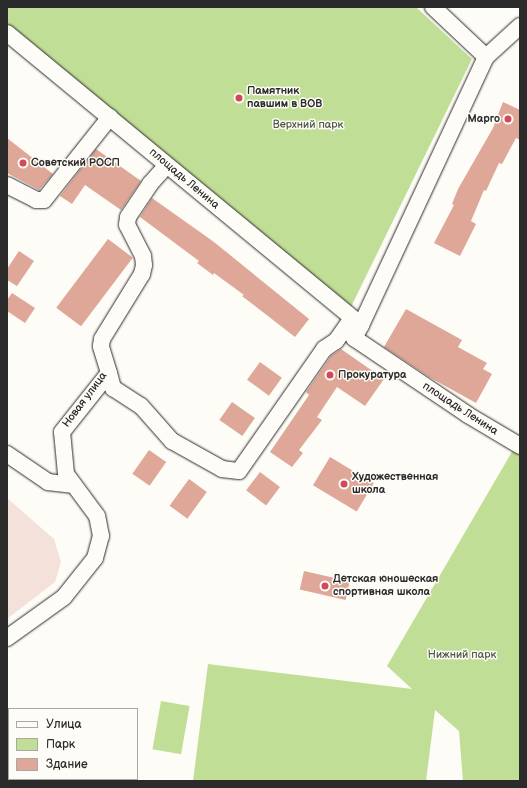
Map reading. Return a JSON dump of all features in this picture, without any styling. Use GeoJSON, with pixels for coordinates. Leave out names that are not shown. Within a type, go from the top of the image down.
{"type":"FeatureCollection","features":[{"type":"Feature","properties":{"kind":"street"},"geometry":{"type":"LineString","coordinates":[[433,7],[486,57]]}},
{"type":"Feature","properties":{"kind":"street","name":"площадь Ленина"},"geometry":{"type":"LineString","coordinates":[[520,26],[486,57],[356,321],[354,338],[468,415],[520,446]]}},
{"type":"Feature","properties":{"kind":"street","name":"площадь Ленина"},"geometry":{"type":"LineString","coordinates":[[7,33],[356,321]]}},
{"type":"Feature","properties":{"kind":"street"},"geometry":{"type":"LineString","coordinates":[[7,185],[36,200],[44,200],[110,117]]}},
{"type":"Feature","properties":{"kind":"street","name":"Новая улица"},"geometry":{"type":"LineString","coordinates":[[7,638],[64,597],[95,558],[101,536],[97,516],[66,474],[62,432],[109,372],[102,339],[142,274],[144,265],[143,256],[127,225],[128,217],[150,184],[167,165]]}},
{"type":"Feature","properties":{"kind":"street"},"geometry":{"type":"LineString","coordinates":[[109,372],[113,388],[141,406],[172,441],[222,469],[239,471],[324,349],[336,341],[356,321]]}},
{"type":"Feature","properties":{"kind":"street"},"geometry":{"type":"LineString","coordinates":[[7,454],[48,482],[74,485]]}},
{"type":"Feature","properties":{"kind":"shaded area"},"geometry":{"type":"Polygon","coordinates":[[[7,498],[54,539],[61,562],[55,582],[7,619],[7,498]]]}},
{"type":"Feature","properties":{"kind":"green space","name":"Верхний парк"},"geometry":{"type":"Polygon","coordinates":[[[7,7],[416,7],[472,59],[349,311],[7,30],[7,7]]]}},
{"type":"Feature","properties":{"kind":"green space","name":"Нижний парк"},"geometry":{"type":"Polygon","coordinates":[[[520,438],[520,781],[463,781],[459,731],[435,710],[426,781],[193,781],[208,664],[412,689],[387,666],[520,438]]]}},
{"type":"Feature","properties":{"kind":"green space"},"geometry":{"type":"Polygon","coordinates":[[[161,701],[190,706],[181,754],[152,749],[161,701]]]}},
{"type":"Feature","properties":{"kind":"building"},"geometry":{"type":"Polygon","coordinates":[[[503,102],[520,110],[520,140],[516,138],[502,164],[499,163],[486,191],[484,190],[471,221],[476,224],[460,256],[434,243],[454,205],[452,204],[458,189],[493,128],[503,102]]]}},
{"type":"Feature","properties":{"kind":"building","name":"Советский РОСП"},"geometry":{"type":"Polygon","coordinates":[[[7,138],[53,174],[39,190],[7,173],[7,138]]]}},
{"type":"Feature","properties":{"kind":"building"},"geometry":{"type":"Polygon","coordinates":[[[96,149],[141,181],[121,210],[85,185],[72,204],[60,196],[96,149]]]}},
{"type":"Feature","properties":{"kind":"building"},"geometry":{"type":"Polygon","coordinates":[[[152,198],[214,242],[309,319],[295,337],[242,296],[244,295],[214,273],[213,275],[197,263],[199,261],[140,217],[152,198]]]}},
{"type":"Feature","properties":{"kind":"building"},"geometry":{"type":"Polygon","coordinates":[[[108,239],[133,258],[81,326],[56,308],[108,239]]]}},
{"type":"Feature","properties":{"kind":"building"},"geometry":{"type":"Polygon","coordinates":[[[19,251],[34,261],[17,286],[7,280],[7,269],[19,251]]]}},
{"type":"Feature","properties":{"kind":"building"},"geometry":{"type":"Polygon","coordinates":[[[12,293],[35,308],[25,323],[7,311],[7,300],[12,293]]]}},
{"type":"Feature","properties":{"kind":"building"},"geometry":{"type":"Polygon","coordinates":[[[406,309],[462,340],[458,347],[487,363],[483,369],[492,374],[476,403],[429,377],[384,347],[406,309]]]}},
{"type":"Feature","properties":{"kind":"building"},"geometry":{"type":"Polygon","coordinates":[[[341,349],[384,379],[365,406],[337,387],[317,417],[322,420],[299,450],[303,453],[292,467],[270,452],[309,395],[306,392],[331,356],[341,349]]]}},
{"type":"Feature","properties":{"kind":"building"},"geometry":{"type":"Polygon","coordinates":[[[260,362],[282,378],[269,396],[247,380],[260,362]]]}},
{"type":"Feature","properties":{"kind":"building"},"geometry":{"type":"Polygon","coordinates":[[[232,402],[255,418],[242,436],[219,420],[232,402]]]}},
{"type":"Feature","properties":{"kind":"building"},"geometry":{"type":"Polygon","coordinates":[[[149,450],[166,462],[150,486],[132,474],[149,450]]]}},
{"type":"Feature","properties":{"kind":"building","name":"Художественная школа"},"geometry":{"type":"Polygon","coordinates":[[[330,457],[374,483],[357,512],[313,485],[330,457]]]}},
{"type":"Feature","properties":{"kind":"building"},"geometry":{"type":"Polygon","coordinates":[[[260,472],[280,487],[266,505],[246,490],[260,472]]]}},
{"type":"Feature","properties":{"kind":"building"},"geometry":{"type":"Polygon","coordinates":[[[189,479],[207,492],[187,519],[170,506],[189,479]]]}},
{"type":"Feature","properties":{"kind":"building","name":"Детская юношеская спортивная школа"},"geometry":{"type":"Polygon","coordinates":[[[304,571],[350,582],[346,600],[300,590],[304,571]]]}},
{"type":"Feature","properties":{"kind":"place","name":"Памятник павшим в ВОВ"},"geometry":{"type":"Point","coordinates":[239,98]}},
{"type":"Feature","properties":{"kind":"place","name":"Марго"},"geometry":{"type":"Point","coordinates":[508,119]}},
{"type":"Feature","properties":{"kind":"place","name":"Советский РОСП"},"geometry":{"type":"Point","coordinates":[23,163]}},
{"type":"Feature","properties":{"kind":"place","name":"Прокуратура"},"geometry":{"type":"Point","coordinates":[330,375]}},
{"type":"Feature","properties":{"kind":"place","name":"Художественная школа"},"geometry":{"type":"Point","coordinates":[344,484]}},
{"type":"Feature","properties":{"kind":"place","name":"Детская юношеская спортивная школа"},"geometry":{"type":"Point","coordinates":[325,586]}}]}
